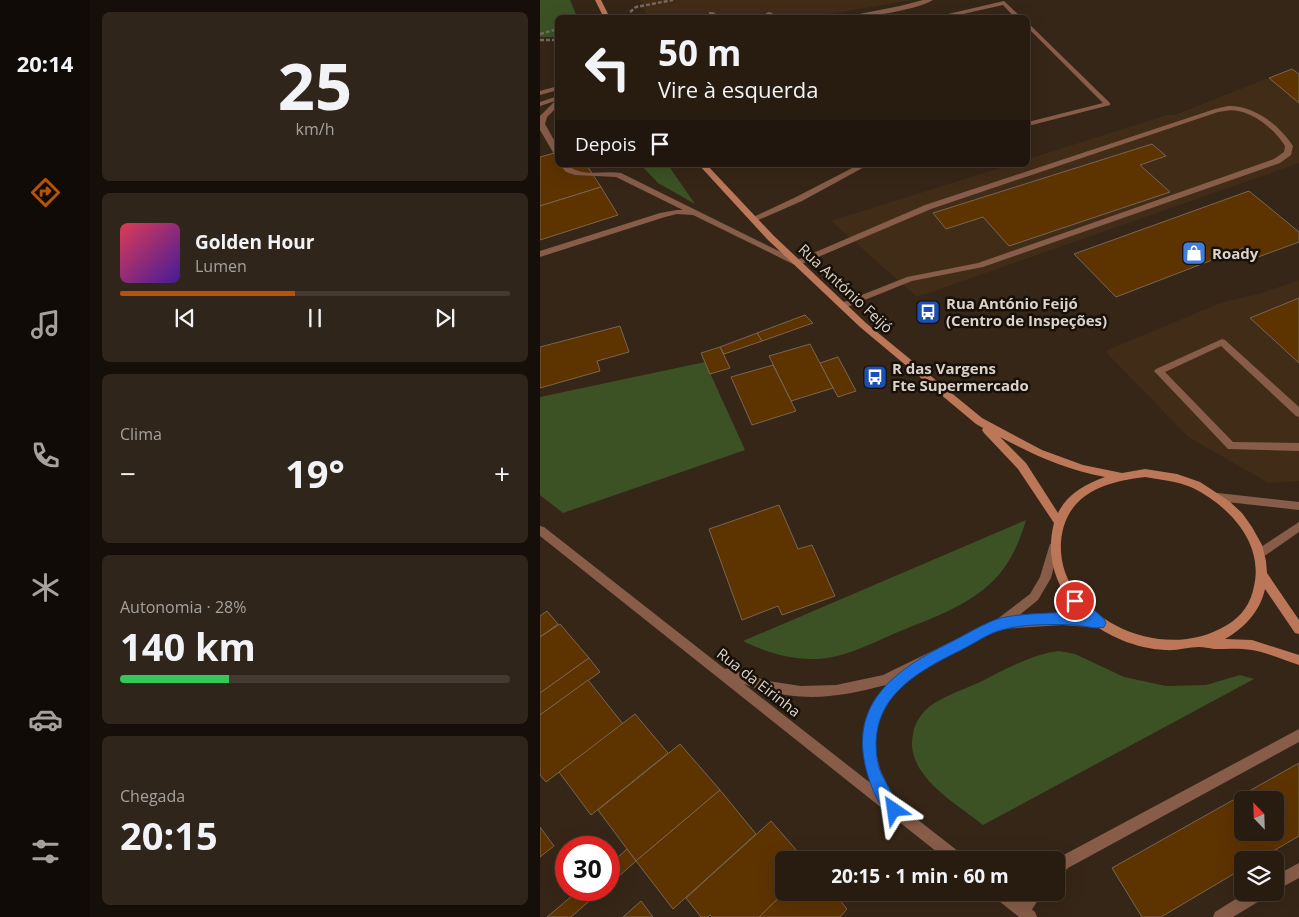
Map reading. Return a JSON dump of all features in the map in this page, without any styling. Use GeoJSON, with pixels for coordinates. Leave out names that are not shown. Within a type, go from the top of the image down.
{"type":"FeatureCollection","features":[{"type":"Feature","properties":{"kind":"street"},"geometry":{"type":"LineString","coordinates":[[598,0],[606,15]]}},
{"type":"Feature","properties":{"kind":"street"},"geometry":{"type":"LineString","coordinates":[[859,15],[900,8],[930,0]]}},
{"type":"Feature","properties":{"kind":"street"},"geometry":{"type":"LineString","coordinates":[[948,15],[1004,3],[1016,15]]}},
{"type":"Feature","properties":{"kind":"street"},"geometry":{"type":"LineString","coordinates":[[766,15],[770,12]]}},
{"type":"Feature","properties":{"kind":"street"},"geometry":{"type":"LineString","coordinates":[[711,13],[715,15]]}},
{"type":"Feature","properties":{"kind":"street"},"geometry":{"type":"LineString","coordinates":[[1030,28],[1108,104],[1030,124]]}},
{"type":"Feature","properties":{"kind":"street"},"geometry":{"type":"LineString","coordinates":[[540,93],[555,89]]}},
{"type":"Feature","properties":{"kind":"street"},"geometry":{"type":"LineString","coordinates":[[540,104],[555,101]]}},
{"type":"Feature","properties":{"kind":"street"},"geometry":{"type":"LineString","coordinates":[[542,118],[555,103]]}},
{"type":"Feature","properties":{"kind":"street"},"geometry":{"type":"LineString","coordinates":[[566,167],[578,174],[605,173],[618,175],[797,263],[928,207],[1217,110],[1230,108],[1252,113],[1281,134],[1289,146],[1288,153],[1277,161],[980,265],[910,279],[842,306]]}},
{"type":"Feature","properties":{"kind":"street"},"geometry":{"type":"LineString","coordinates":[[540,124],[555,149]]}},
{"type":"Feature","properties":{"kind":"street","name":"Rua António Feijó"},"geometry":{"type":"LineString","coordinates":[[706,167],[797,263],[842,306],[980,422],[1022,466],[1059,522]]}},
{"type":"Feature","properties":{"kind":"street"},"geometry":{"type":"LineString","coordinates":[[754,219],[799,199],[860,167]]}},
{"type":"Feature","properties":{"kind":"street"},"geometry":{"type":"LineString","coordinates":[[541,254],[663,215],[677,212],[698,214]]}},
{"type":"Feature","properties":{"kind":"street"},"geometry":{"type":"LineString","coordinates":[[1299,413],[1222,342],[1159,371],[1231,446],[1299,447]]}},
{"type":"Feature","properties":{"kind":"street","name":"Rua António Feijó"},"geometry":{"type":"LineString","coordinates":[[980,422],[1038,453],[1082,469],[1120,476]]}},
{"type":"Feature","properties":{"kind":"street"},"geometry":{"type":"LineString","coordinates":[[697,654],[709,663],[737,677],[768,687],[802,692],[836,691],[869,685],[901,674],[1000,624],[1034,597],[1045,578],[1059,522],[1072,500],[1094,485],[1120,476],[1145,474],[1170,476],[1195,484],[1218,497],[1236,513],[1251,532],[1259,554],[1262,575],[1258,597],[1245,617],[1225,633],[1199,643]]}},
{"type":"Feature","properties":{"kind":"street"},"geometry":{"type":"LineString","coordinates":[[1218,497],[1299,506]]}},
{"type":"Feature","properties":{"kind":"street"},"geometry":{"type":"LineString","coordinates":[[1259,554],[1299,526]]}},
{"type":"Feature","properties":{"kind":"street","name":"Rua da Eirinha"},"geometry":{"type":"LineString","coordinates":[[540,530],[946,851]]}},
{"type":"Feature","properties":{"kind":"street"},"geometry":{"type":"LineString","coordinates":[[1054,547],[1059,574],[1075,601],[1100,623],[1131,639],[1166,646],[1199,643],[1252,645],[1299,660]]}},
{"type":"Feature","properties":{"kind":"street"},"geometry":{"type":"LineString","coordinates":[[1262,575],[1299,629]]}},
{"type":"Feature","properties":{"kind":"street"},"geometry":{"type":"LineString","coordinates":[[1000,624],[1054,618],[1100,623]]}},
{"type":"Feature","properties":{"kind":"street"},"geometry":{"type":"LineString","coordinates":[[894,810],[877,783],[870,759],[869,736],[875,714],[886,693],[922,663]]}},
{"type":"Feature","properties":{"kind":"street"},"geometry":{"type":"LineString","coordinates":[[1065,862],[1299,734]]}},
{"type":"Feature","properties":{"kind":"street"},"geometry":{"type":"LineString","coordinates":[[1284,879],[1299,870]]}},
{"type":"Feature","properties":{"kind":"street"},"geometry":{"type":"LineString","coordinates":[[1010,901],[1026,914],[1032,901]]}},
{"type":"Feature","properties":{"kind":"street"},"geometry":{"type":"LineString","coordinates":[[1220,917],[1246,901]]}},
{"type":"Feature","properties":{"kind":"path"},"geometry":{"type":"LineString","coordinates":[[616,15],[633,11],[636,7],[673,0]]}},
{"type":"Feature","properties":{"kind":"path"},"geometry":{"type":"LineString","coordinates":[[540,34],[555,30]]}},
{"type":"Feature","properties":{"kind":"path"},"geometry":{"type":"LineString","coordinates":[[540,40],[555,40]]}},
{"type":"Feature","properties":{"kind":"shaded area"},"geometry":{"type":"Polygon","coordinates":[[[640,0],[912,0],[824,15],[646,15],[640,0]]]}},
{"type":"Feature","properties":{"kind":"shaded area"},"geometry":{"type":"Polygon","coordinates":[[[1273,76],[1299,98],[1299,163],[917,297],[831,221],[1003,167],[1030,167],[1030,158],[1167,115],[1175,115],[1273,76]]]}},
{"type":"Feature","properties":{"kind":"shaded area"},"geometry":{"type":"Polygon","coordinates":[[[1299,280],[1299,481],[1269,483],[1188,437],[1105,351],[1223,302],[1262,293],[1299,280]]]}},
{"type":"Feature","properties":{"kind":"green space"},"geometry":{"type":"Polygon","coordinates":[[[540,0],[570,0],[576,15],[555,15],[555,37],[540,37],[540,0]]]}},
{"type":"Feature","properties":{"kind":"green space"},"geometry":{"type":"Polygon","coordinates":[[[643,167],[669,167],[695,204],[658,183],[643,167]]]}},
{"type":"Feature","properties":{"kind":"green space"},"geometry":{"type":"Polygon","coordinates":[[[705,362],[745,450],[563,513],[540,495],[540,397],[705,362]]]}},
{"type":"Feature","properties":{"kind":"green space"},"geometry":{"type":"Polygon","coordinates":[[[1026,520],[1014,552],[1000,574],[973,597],[936,616],[858,649],[827,658],[807,659],[788,657],[760,649],[743,641],[1026,520]]]}},
{"type":"Feature","properties":{"kind":"green space"},"geometry":{"type":"Polygon","coordinates":[[[1059,651],[1075,654],[1124,677],[1166,686],[1206,685],[1240,675],[1254,679],[983,825],[934,787],[924,775],[916,762],[912,749],[915,726],[927,709],[941,699],[1028,659],[1059,651]]]}},
{"type":"Feature","properties":{"kind":"building"},"geometry":{"type":"Polygon","coordinates":[[[1292,69],[1299,74],[1299,103],[1269,78],[1292,69]]]}},
{"type":"Feature","properties":{"kind":"building"},"geometry":{"type":"Polygon","coordinates":[[[1152,144],[1166,156],[1140,165],[1170,192],[1009,246],[983,217],[946,229],[933,213],[1152,144]]]}},
{"type":"Feature","properties":{"kind":"building"},"geometry":{"type":"Polygon","coordinates":[[[555,153],[555,167],[588,167],[601,187],[540,206],[540,157],[555,153]]]}},
{"type":"Feature","properties":{"kind":"building"},"geometry":{"type":"Polygon","coordinates":[[[601,187],[618,215],[540,240],[540,206],[601,187]]]}},
{"type":"Feature","properties":{"kind":"building"},"geometry":{"type":"Polygon","coordinates":[[[1249,191],[1299,232],[1299,242],[1258,257],[1246,247],[1116,297],[1074,254],[1249,191]]]}},
{"type":"Feature","properties":{"kind":"building"},"geometry":{"type":"Polygon","coordinates":[[[1299,298],[1299,363],[1250,318],[1299,298]]]}},
{"type":"Feature","properties":{"kind":"building"},"geometry":{"type":"Polygon","coordinates":[[[805,315],[813,323],[762,341],[757,333],[805,315]]]}},
{"type":"Feature","properties":{"kind":"building"},"geometry":{"type":"Polygon","coordinates":[[[620,326],[629,352],[597,361],[600,371],[540,388],[540,347],[620,326]]]}},
{"type":"Feature","properties":{"kind":"building"},"geometry":{"type":"Polygon","coordinates":[[[757,333],[762,341],[724,354],[720,347],[757,333]]]}},
{"type":"Feature","properties":{"kind":"building"},"geometry":{"type":"Polygon","coordinates":[[[810,344],[833,388],[791,401],[769,356],[810,344]]]}},
{"type":"Feature","properties":{"kind":"building"},"geometry":{"type":"Polygon","coordinates":[[[720,347],[730,368],[710,374],[701,353],[720,347]]]}},
{"type":"Feature","properties":{"kind":"building"},"geometry":{"type":"Polygon","coordinates":[[[838,357],[856,391],[838,397],[820,363],[838,357]]]}},
{"type":"Feature","properties":{"kind":"building"},"geometry":{"type":"Polygon","coordinates":[[[773,365],[796,411],[752,425],[731,377],[773,365]]]}},
{"type":"Feature","properties":{"kind":"building"},"geometry":{"type":"Polygon","coordinates":[[[779,505],[798,549],[812,545],[835,596],[782,615],[778,606],[742,620],[709,529],[779,505]]]}},
{"type":"Feature","properties":{"kind":"building"},"geometry":{"type":"Polygon","coordinates":[[[547,611],[558,624],[540,637],[540,616],[547,611]]]}},
{"type":"Feature","properties":{"kind":"building"},"geometry":{"type":"Polygon","coordinates":[[[560,624],[589,658],[540,693],[540,637],[560,624]]]}},
{"type":"Feature","properties":{"kind":"building"},"geometry":{"type":"Polygon","coordinates":[[[589,658],[600,672],[540,715],[540,693],[589,658]]]}},
{"type":"Feature","properties":{"kind":"building"},"geometry":{"type":"Polygon","coordinates":[[[588,680],[623,724],[546,782],[540,775],[540,715],[588,680]]]}},
{"type":"Feature","properties":{"kind":"building"},"geometry":{"type":"Polygon","coordinates":[[[635,714],[668,753],[591,815],[559,772],[635,714]]]}},
{"type":"Feature","properties":{"kind":"building"},"geometry":{"type":"Polygon","coordinates":[[[680,744],[720,790],[636,861],[620,840],[620,836],[617,836],[598,810],[680,744]]]}},
{"type":"Feature","properties":{"kind":"building"},"geometry":{"type":"Polygon","coordinates":[[[1299,763],[1299,836],[1273,851],[1234,851],[1234,874],[1161,917],[1142,917],[1112,868],[1234,799],[1234,841],[1284,841],[1284,791],[1249,791],[1299,763]]]}},
{"type":"Feature","properties":{"kind":"building"},"geometry":{"type":"Polygon","coordinates":[[[720,790],[756,834],[673,909],[636,861],[720,790]]]}},
{"type":"Feature","properties":{"kind":"building"},"geometry":{"type":"Polygon","coordinates":[[[771,821],[797,851],[775,851],[776,901],[759,917],[712,917],[710,915],[708,917],[701,917],[686,898],[771,821]]]}},
{"type":"Feature","properties":{"kind":"building"},"geometry":{"type":"Polygon","coordinates":[[[540,827],[554,846],[540,857],[540,827]]]}},
{"type":"Feature","properties":{"kind":"building"},"geometry":{"type":"Polygon","coordinates":[[[627,849],[636,861],[620,875],[620,855],[627,849]]]}},
{"type":"Feature","properties":{"kind":"building"},"geometry":{"type":"Polygon","coordinates":[[[566,901],[589,901],[571,917],[547,917],[566,901]]]}},
{"type":"Feature","properties":{"kind":"building"},"geometry":{"type":"Polygon","coordinates":[[[641,901],[653,917],[623,917],[641,901]]]}},
{"type":"Feature","properties":{"kind":"building"},"geometry":{"type":"Polygon","coordinates":[[[776,901],[840,901],[847,909],[840,917],[759,917],[776,901]]]}},
{"type":"Feature","properties":{"kind":"place","name":"Roady"},"geometry":{"type":"Point","coordinates":[1194,253]}},
{"type":"Feature","properties":{"kind":"place","name":"Rua António Feijó (Centro de Inspeções)"},"geometry":{"type":"Point","coordinates":[928,312]}},
{"type":"Feature","properties":{"kind":"place","name":"R das Vargens Fte Supermercado"},"geometry":{"type":"Point","coordinates":[875,377]}},
{"type":"Feature","properties":{"kind":"route"},"geometry":{"type":"LineString","coordinates":[[894,810],[877,783],[870,759],[869,736],[875,714],[886,693],[922,663],[1000,624],[1054,618],[1100,623],[1075,601]]}}]}
